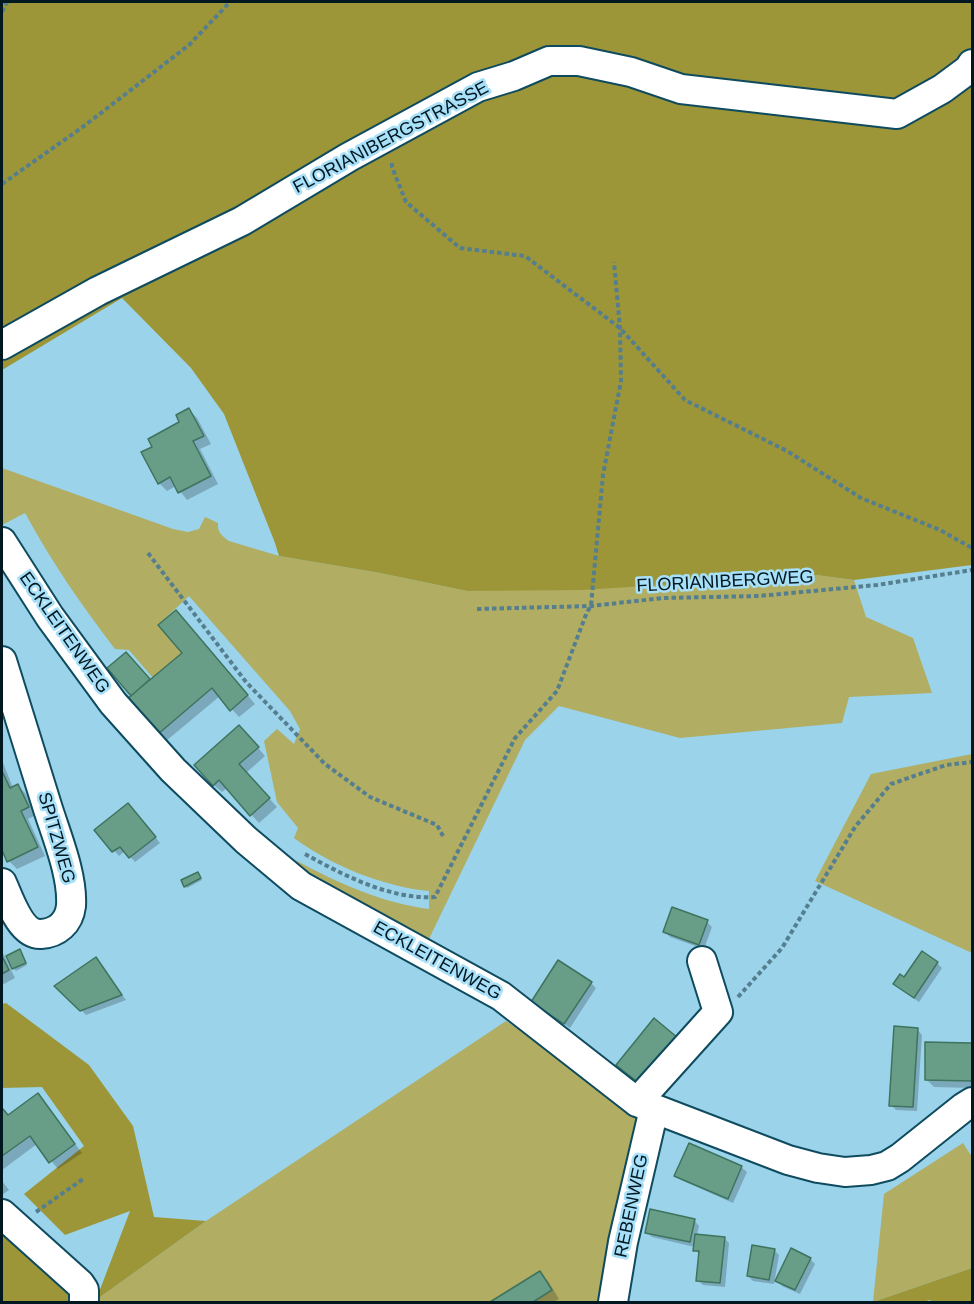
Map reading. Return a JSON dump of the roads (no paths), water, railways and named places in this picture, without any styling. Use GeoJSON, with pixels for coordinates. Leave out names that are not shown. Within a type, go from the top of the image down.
{"type":"FeatureCollection","features":[{"type":"Feature","properties":{"kind":"street","name":"FLORIANIBERGSTRASSE"},"geometry":{"type":"LineString","coordinates":[[2,345],[98,291],[242,221],[349,157],[478,87],[514,76],[549,61],[579,61],[621,70],[681,89],[897,114],[942,89],[969,69],[972,64]]}},
{"type":"Feature","properties":{"kind":"street","name":"ECKLEITENWEG"},"geometry":{"type":"LineString","coordinates":[[2,542],[50,617],[113,703],[173,770],[246,840],[301,886],[501,996],[645,1105],[788,1160],[845,1172],[887,1166],[972,1102]]}},
{"type":"Feature","properties":{"kind":"street","name":"SPITZWEG"},"geometry":{"type":"LineString","coordinates":[[2,661],[61,850],[70,891],[71,908],[67,921],[61,928],[50,933],[38,934],[27,930],[16,914],[2,883]]}},
{"type":"Feature","properties":{"kind":"street"},"geometry":{"type":"LineString","coordinates":[[645,1105],[718,1012],[702,962]]}},
{"type":"Feature","properties":{"kind":"street","name":"REBENWEG"},"geometry":{"type":"LineString","coordinates":[[613,1302],[645,1105]]}},
{"type":"Feature","properties":{"kind":"street"},"geometry":{"type":"LineString","coordinates":[[9,1220],[80,1284],[84,1290],[84,1302]]}}]}
